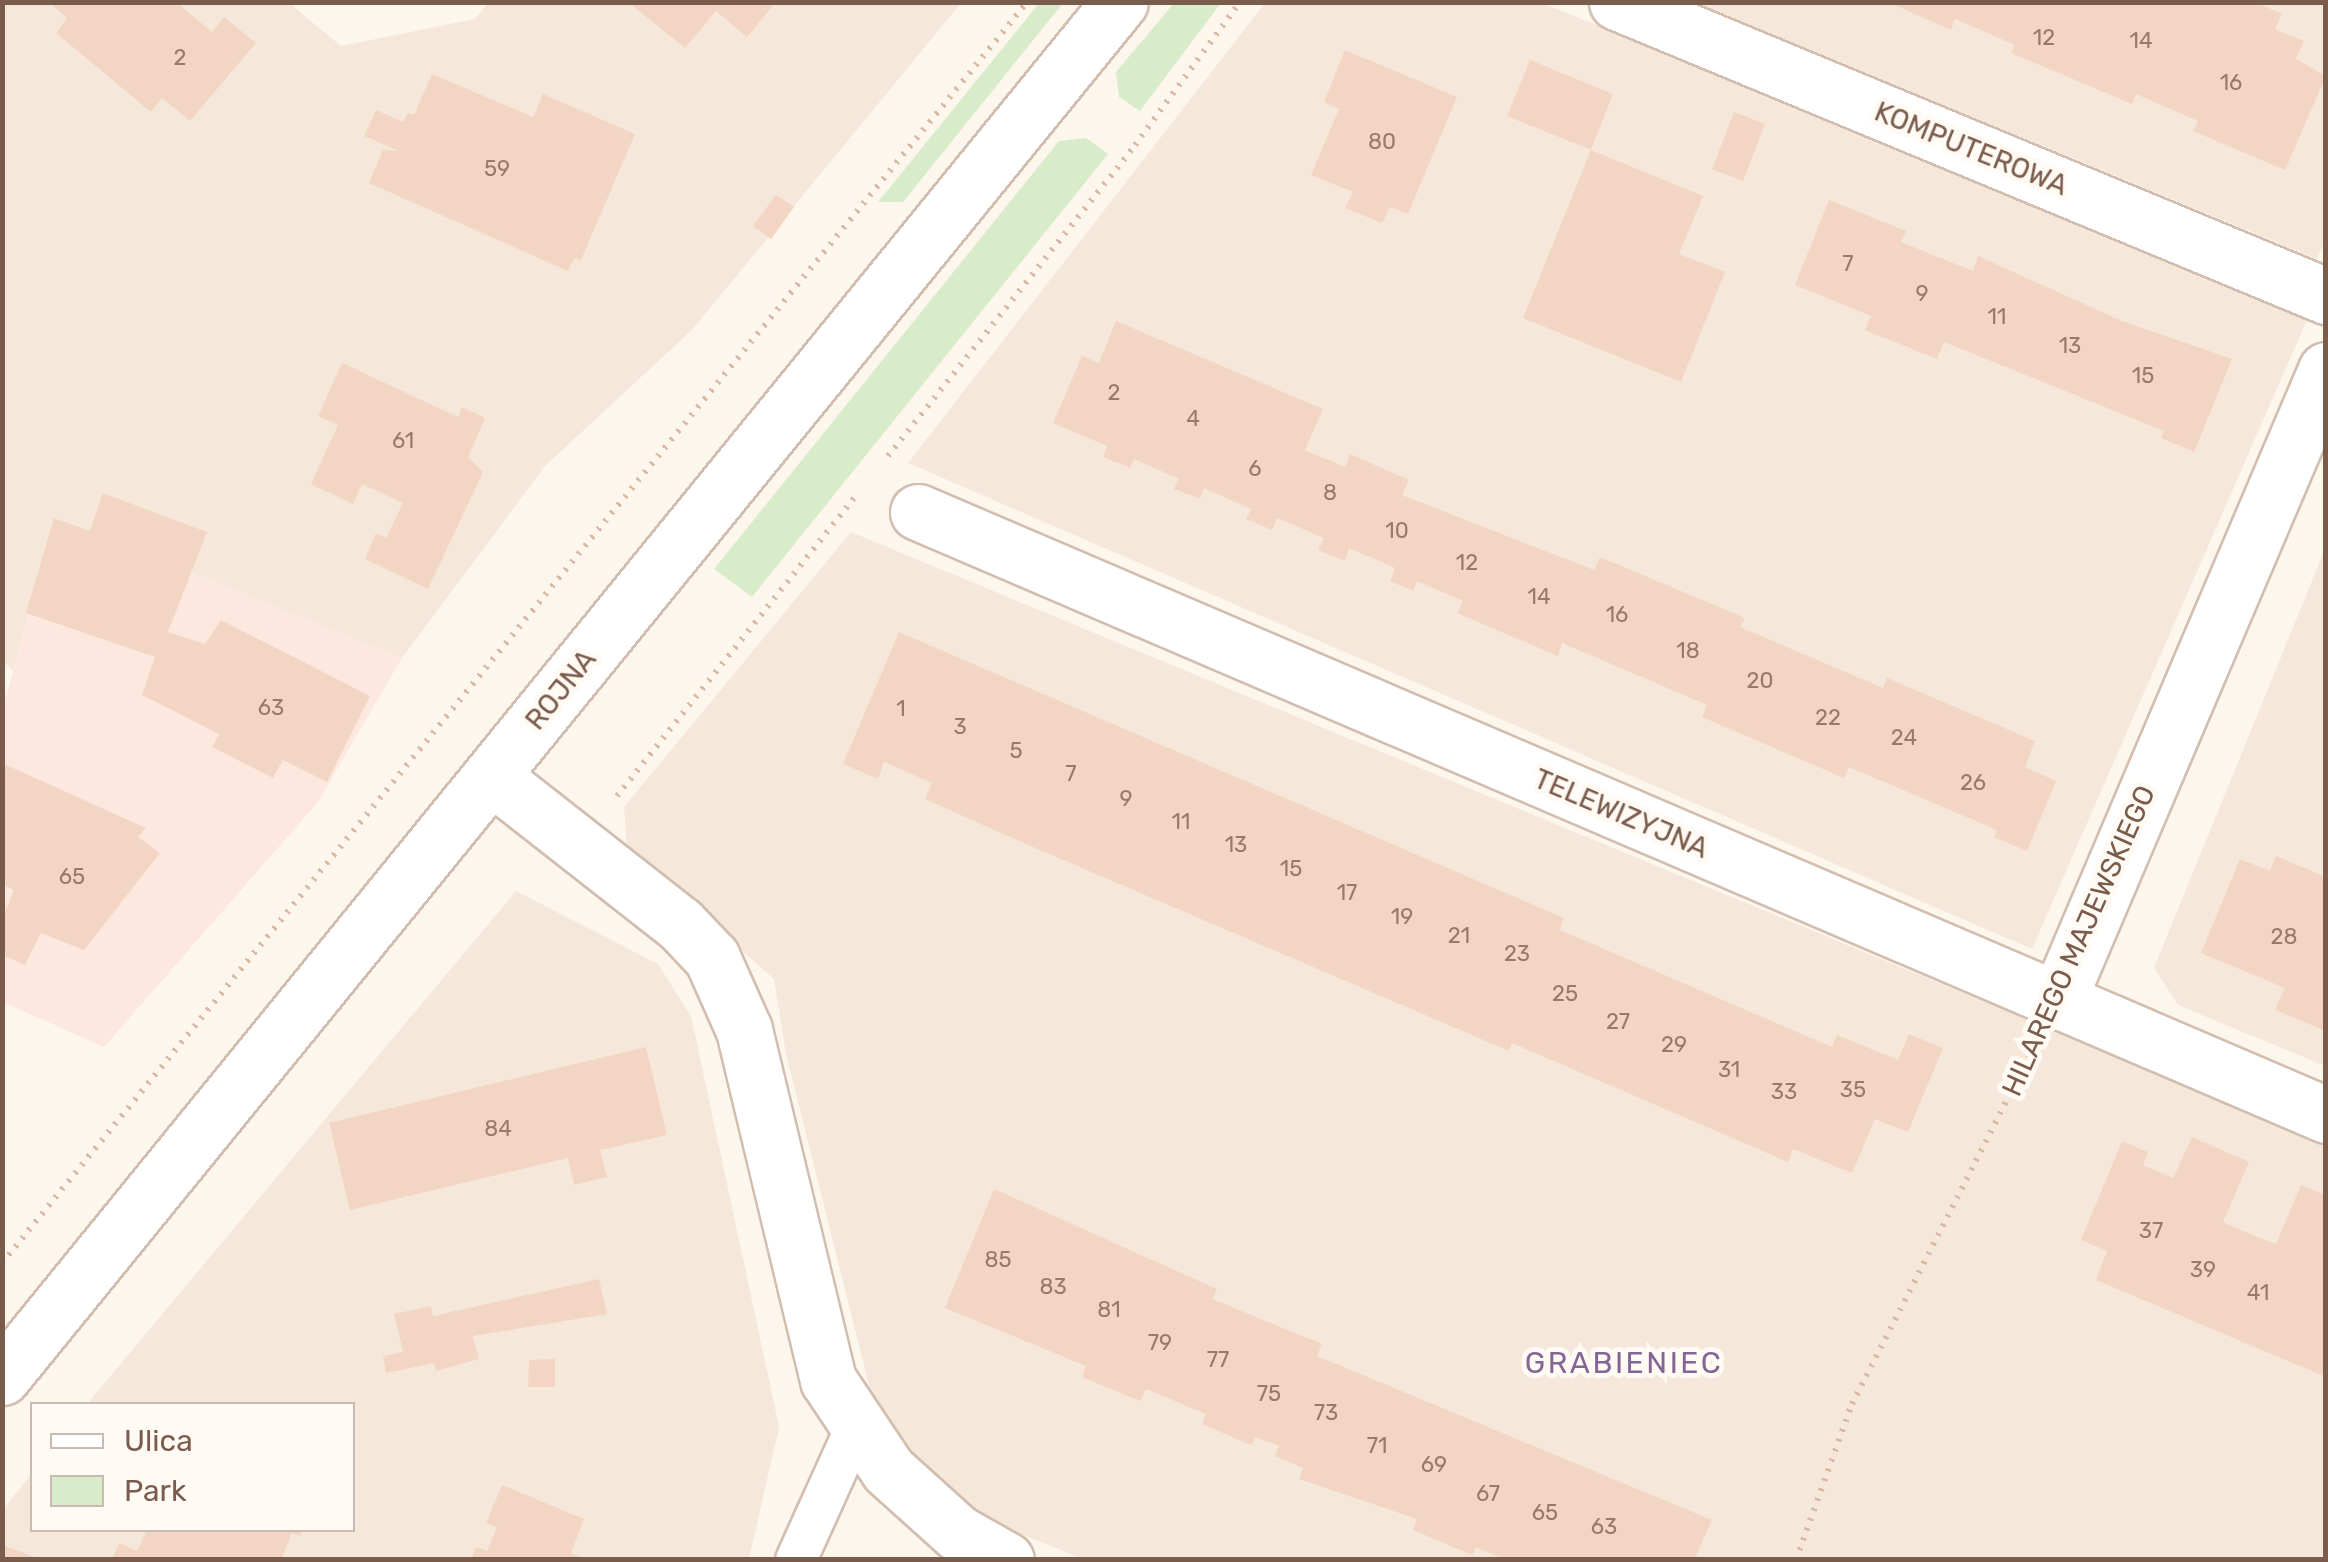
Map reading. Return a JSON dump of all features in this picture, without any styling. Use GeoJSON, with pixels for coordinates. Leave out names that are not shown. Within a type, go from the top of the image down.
{"type":"FeatureCollection","features":[{"type":"Feature","properties":{"kind":"street","name":"ROJNA"},"geometry":{"type":"LineString","coordinates":[[2,1377],[1120,2]]}},
{"type":"Feature","properties":{"kind":"street","name":"KOMPUTEROWA"},"geometry":{"type":"LineString","coordinates":[[1616,2],[2326,296]]}},
{"type":"Feature","properties":{"kind":"street","name":"HILAREGO MAJEWSKIEGO"},"geometry":{"type":"LineString","coordinates":[[2057,1002],[2319,404]]}},
{"type":"Feature","properties":{"kind":"street","name":"TELEWIZYJNA"},"geometry":{"type":"LineString","coordinates":[[918,512],[2326,1114]]}},
{"type":"Feature","properties":{"kind":"street"},"geometry":{"type":"LineString","coordinates":[[491,776],[690,934],[724,977],[744,1030],[817,1354],[856,1428],[922,1504],[1006,1560]]}},
{"type":"Feature","properties":{"kind":"lane"},"geometry":{"type":"LineString","coordinates":[[796,1560],[856,1428]]}},
{"type":"Feature","properties":{"kind":"path"},"geometry":{"type":"LineString","coordinates":[[2,1264],[1027,2]]}},
{"type":"Feature","properties":{"kind":"path"},"geometry":{"type":"LineString","coordinates":[[874,472],[1136,145],[1240,2]]}},
{"type":"Feature","properties":{"kind":"path"},"geometry":{"type":"LineString","coordinates":[[578,844],[862,488]]}},
{"type":"Feature","properties":{"kind":"path","name":"HILAREGO MAJEWSKIEGO"},"geometry":{"type":"LineString","coordinates":[[1796,1560],[1852,1404],[2057,1002]]}},
{"type":"Feature","properties":{"kind":"shaded area"},"geometry":{"type":"Polygon","coordinates":[[[2,3],[289,3],[341,46],[475,19],[488,3],[961,3],[692,330],[545,466],[402,658],[55,518],[13,670],[2,661],[2,3]]]}},
{"type":"Feature","properties":{"kind":"shaded area"},"geometry":{"type":"Polygon","coordinates":[[[1265,3],[1542,3],[2310,313],[2032,949],[908,463],[1265,3]]]}},
{"type":"Feature","properties":{"kind":"shaded area"},"geometry":{"type":"Polygon","coordinates":[[[1697,3],[2325,3],[2326,238],[2317,259],[1697,3]]]}},
{"type":"Feature","properties":{"kind":"shaded area"},"geometry":{"type":"Polygon","coordinates":[[[54,518],[402,658],[318,802],[104,1047],[3,1002],[3,709],[54,518]]]}},
{"type":"Feature","properties":{"kind":"shaded area"},"geometry":{"type":"Polygon","coordinates":[[[851,532],[2325,1143],[2325,1559],[1085,1560],[985,1519],[926,1471],[874,1405],[786,1054],[774,979],[627,849],[624,807],[851,532]]]}},
{"type":"Feature","properties":{"kind":"shaded area"},"geometry":{"type":"Polygon","coordinates":[[[2325,549],[2325,1066],[2178,1005],[2154,968],[2325,549]]]}},
{"type":"Feature","properties":{"kind":"shaded area"},"geometry":{"type":"Polygon","coordinates":[[[516,891],[658,964],[691,1016],[779,1427],[749,1559],[3,1559],[2,1511],[30,1476],[30,1532],[355,1532],[355,1402],[89,1402],[516,891]]]}},
{"type":"Feature","properties":{"kind":"green space"},"geometry":{"type":"Polygon","coordinates":[[[1040,2],[1063,3],[903,202],[878,202],[1040,2]]]}},
{"type":"Feature","properties":{"kind":"green space"},"geometry":{"type":"Polygon","coordinates":[[[1174,3],[1221,3],[1140,111],[1119,97],[1116,72],[1174,3]]]}},
{"type":"Feature","properties":{"kind":"green space"},"geometry":{"type":"Polygon","coordinates":[[[1086,138],[1108,154],[752,597],[714,569],[1059,141],[1086,138]]]}},
{"type":"Feature","properties":{"kind":"building"},"geometry":{"type":"Polygon","coordinates":[[[48,2],[176,2],[212,32],[224,17],[256,43],[190,121],[162,98],[151,112],[56,33],[67,18],[48,2]]]}},
{"type":"Feature","properties":{"kind":"building"},"geometry":{"type":"Polygon","coordinates":[[[628,2],[776,2],[747,37],[716,11],[685,48],[628,2]]]}},
{"type":"Feature","properties":{"kind":"building"},"geometry":{"type":"Polygon","coordinates":[[[1888,2],[2255,2],[2282,14],[2275,29],[2304,41],[2296,59],[2326,76],[2285,170],[2193,131],[2198,121],[2136,94],[2132,104],[2011,53],[2015,45],[1955,19],[1951,30],[1888,2]]]}},
{"type":"Feature","properties":{"kind":"building"},"geometry":{"type":"Polygon","coordinates":[[[1345,50],[1457,97],[1408,214],[1390,207],[1382,223],[1345,208],[1353,192],[1311,175],[1339,109],[1324,102],[1345,50]]]}},
{"type":"Feature","properties":{"kind":"building"},"geometry":{"type":"Polygon","coordinates":[[[1530,60],[1613,94],[1591,150],[1507,116],[1530,60]]]}},
{"type":"Feature","properties":{"kind":"building"},"geometry":{"type":"Polygon","coordinates":[[[432,74],[533,117],[543,94],[635,134],[581,260],[574,258],[568,271],[369,183],[383,150],[399,151],[364,136],[376,110],[403,122],[408,113],[414,115],[432,74]]]}},
{"type":"Feature","properties":{"kind":"building"},"geometry":{"type":"Polygon","coordinates":[[[1734,112],[1765,124],[1743,181],[1712,169],[1734,112]]]}},
{"type":"Feature","properties":{"kind":"building"},"geometry":{"type":"Polygon","coordinates":[[[1591,150],[1703,196],[1679,254],[1725,272],[1681,382],[1523,318],[1591,150]]]}},
{"type":"Feature","properties":{"kind":"building"},"geometry":{"type":"Polygon","coordinates":[[[776,195],[794,207],[771,239],[753,226],[776,195]]]}},
{"type":"Feature","properties":{"kind":"building"},"geometry":{"type":"Polygon","coordinates":[[[1829,200],[1906,231],[1901,242],[1973,271],[1978,256],[2122,321],[2232,359],[2194,452],[2161,438],[2164,431],[1944,342],[1937,359],[1865,330],[1871,316],[1795,285],[1829,200]]]}},
{"type":"Feature","properties":{"kind":"building"},"geometry":{"type":"Polygon","coordinates":[[[1116,321],[1323,409],[1305,450],[1345,467],[1350,454],[1409,480],[1402,495],[1594,570],[1600,557],[1745,618],[1740,627],[1883,688],[1887,678],[2035,741],[2025,767],[2056,781],[2027,851],[1994,837],[1997,830],[1849,767],[1844,778],[1702,717],[1707,705],[1562,643],[1558,656],[1457,613],[1463,601],[1417,581],[1413,591],[1390,581],[1395,568],[1349,548],[1345,561],[1318,550],[1324,538],[1277,518],[1272,530],[1246,519],[1251,509],[1204,488],[1200,499],[1174,489],[1179,479],[1134,459],[1130,468],[1103,457],[1107,446],[1053,423],[1082,356],[1099,363],[1116,321]]]}},
{"type":"Feature","properties":{"kind":"building"},"geometry":{"type":"Polygon","coordinates":[[[342,363],[458,417],[462,407],[485,418],[468,457],[483,472],[428,589],[365,559],[376,533],[386,538],[403,503],[362,484],[353,504],[311,484],[338,425],[318,416],[342,363]]]}},
{"type":"Feature","properties":{"kind":"building"},"geometry":{"type":"Polygon","coordinates":[[[103,493],[207,532],[168,632],[205,644],[221,620],[370,696],[327,782],[283,760],[273,778],[212,747],[219,734],[142,695],[155,657],[26,613],[54,518],[90,531],[103,493]]]}},
{"type":"Feature","properties":{"kind":"building"},"geometry":{"type":"Polygon","coordinates":[[[899,632],[1564,918],[1560,930],[1832,1047],[1837,1035],[1898,1060],[1909,1034],[1943,1048],[1908,1132],[1875,1119],[1852,1173],[1793,1149],[1788,1162],[1512,1043],[1509,1051],[1012,838],[925,799],[932,783],[884,762],[878,779],[843,764],[899,632]]]}},
{"type":"Feature","properties":{"kind":"building"},"geometry":{"type":"Polygon","coordinates":[[[2,763],[146,828],[138,837],[160,853],[84,950],[41,933],[25,965],[2,955],[2,919],[14,890],[2,884],[2,763]]]}},
{"type":"Feature","properties":{"kind":"building"},"geometry":{"type":"Polygon","coordinates":[[[2276,856],[2326,877],[2326,1031],[2275,1010],[2285,988],[2201,953],[2240,859],[2270,871],[2276,856]]]}},
{"type":"Feature","properties":{"kind":"building"},"geometry":{"type":"Polygon","coordinates":[[[646,1047],[667,1135],[600,1150],[607,1177],[574,1185],[568,1158],[350,1210],[329,1123],[646,1047]]]}},
{"type":"Feature","properties":{"kind":"building"},"geometry":{"type":"Polygon","coordinates":[[[2192,1137],[2249,1162],[2223,1222],[2250,1234],[2276,1244],[2301,1185],[2326,1195],[2326,1377],[2096,1280],[2107,1251],[2081,1240],[2122,1141],[2148,1152],[2143,1165],[2173,1178],[2192,1137]]]}},
{"type":"Feature","properties":{"kind":"building"},"geometry":{"type":"Polygon","coordinates":[[[994,1189],[1217,1289],[1212,1299],[1322,1344],[1317,1356],[1712,1520],[1694,1560],[1506,1560],[1476,1547],[1472,1555],[1413,1530],[1417,1519],[1299,1479],[1303,1468],[1275,1456],[1279,1446],[1256,1437],[1251,1445],[1202,1424],[1206,1414],[1146,1389],[1140,1401],[1082,1377],[1086,1366],[945,1308],[994,1189]]]}},
{"type":"Feature","properties":{"kind":"building"},"geometry":{"type":"Polygon","coordinates":[[[599,1279],[607,1314],[473,1336],[479,1359],[436,1371],[434,1363],[386,1373],[383,1356],[403,1352],[394,1314],[431,1306],[433,1316],[599,1279]]]}},
{"type":"Feature","properties":{"kind":"building"},"geometry":{"type":"Polygon","coordinates":[[[555,1359],[555,1387],[528,1387],[529,1360],[555,1359]]]}},
{"type":"Feature","properties":{"kind":"building"},"geometry":{"type":"Polygon","coordinates":[[[502,1485],[584,1519],[571,1553],[587,1560],[471,1560],[476,1547],[487,1551],[497,1527],[486,1523],[502,1485]]]}},
{"type":"Feature","properties":{"kind":"building"},"geometry":{"type":"Polygon","coordinates":[[[146,1532],[301,1532],[300,1536],[292,1533],[281,1560],[112,1560],[119,1543],[137,1551],[146,1532]]]}},
{"type":"Feature","properties":{"kind":"building"},"geometry":{"type":"Polygon","coordinates":[[[2,1545],[40,1559],[40,1560],[2,1560],[2,1545]]]}},
{"type":"Feature","properties":{"kind":"district","name":"GRABIENIEC"},"geometry":{"type":"Point","coordinates":[1624,1363]}}]}
